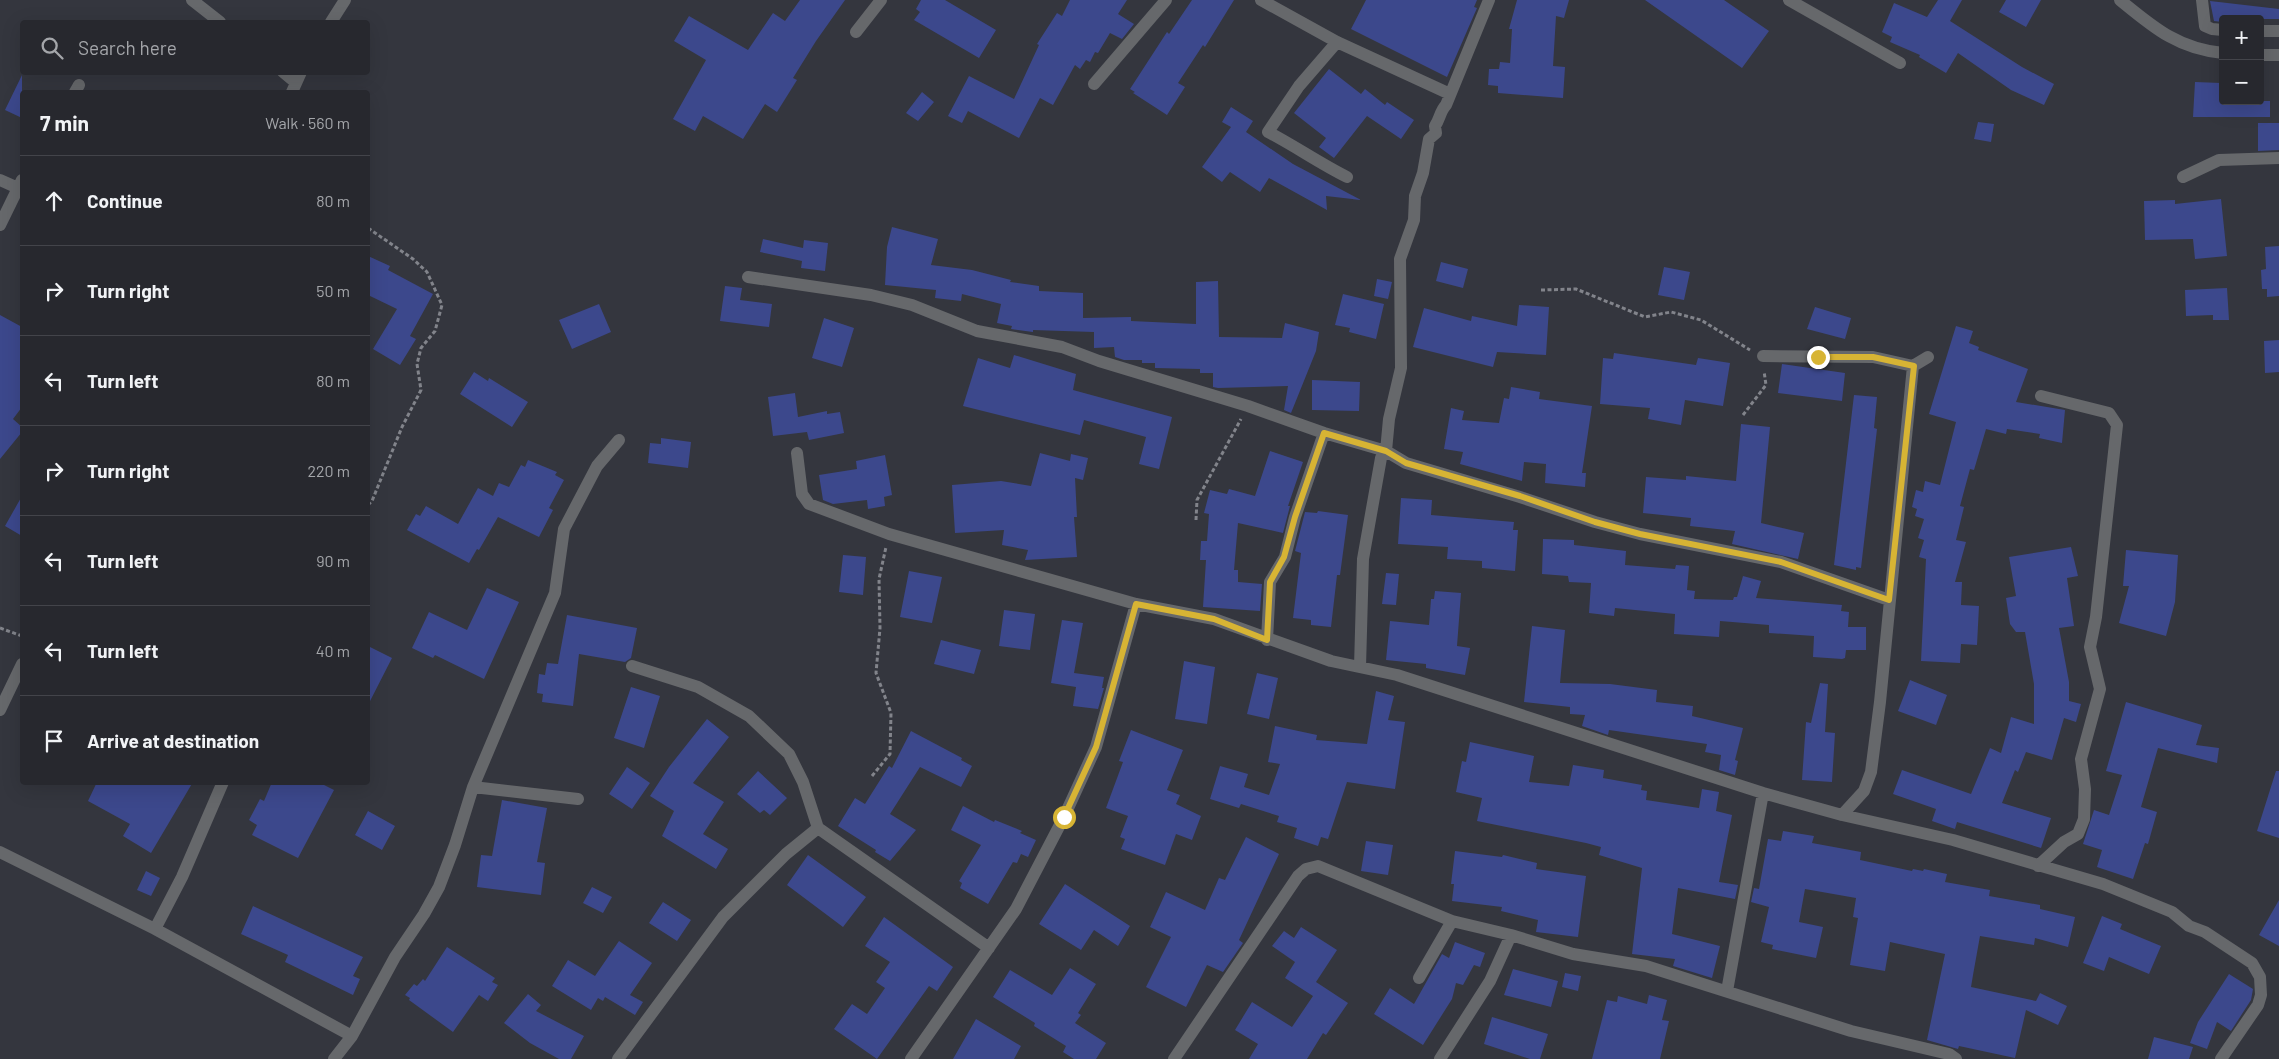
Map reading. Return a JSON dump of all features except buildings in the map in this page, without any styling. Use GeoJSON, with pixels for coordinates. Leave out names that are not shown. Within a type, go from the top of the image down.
{"type":"FeatureCollection","features":[{"type":"Feature","properties":{"kind":"street"},"geometry":{"type":"LineString","coordinates":[[192,0],[217,20]]}},
{"type":"Feature","properties":{"kind":"street"},"geometry":{"type":"LineString","coordinates":[[333,20],[345,0]]}},
{"type":"Feature","properties":{"kind":"street"},"geometry":{"type":"LineString","coordinates":[[856,32],[881,0]]}},
{"type":"Feature","properties":{"kind":"street"},"geometry":{"type":"LineString","coordinates":[[1094,84],[1166,0]]}},
{"type":"Feature","properties":{"kind":"street"},"geometry":{"type":"LineString","coordinates":[[1261,0],[1337,42],[1450,94]]}},
{"type":"Feature","properties":{"kind":"street"},"geometry":{"type":"LineString","coordinates":[[1360,667],[1363,559],[1381,458],[1386,451],[1389,420],[1401,368],[1400,259],[1414,220],[1415,196],[1424,173],[1429,139],[1436,133],[1435,126],[1441,118],[1489,0]]}},
{"type":"Feature","properties":{"kind":"street"},"geometry":{"type":"LineString","coordinates":[[1789,0],[1900,63]]}},
{"type":"Feature","properties":{"kind":"street"},"geometry":{"type":"LineString","coordinates":[[2120,0],[2153,27],[2179,44],[2219,52]]}},
{"type":"Feature","properties":{"kind":"street"},"geometry":{"type":"LineString","coordinates":[[2202,0],[2205,26],[2219,29]]}},
{"type":"Feature","properties":{"kind":"street"},"geometry":{"type":"LineString","coordinates":[[2264,31],[2279,31]]}},
{"type":"Feature","properties":{"kind":"street"},"geometry":{"type":"LineString","coordinates":[[1337,42],[1299,86],[1268,132],[1294,146],[1310,158],[1347,177]]}},
{"type":"Feature","properties":{"kind":"street"},"geometry":{"type":"LineString","coordinates":[[2264,55],[2279,55]]}},
{"type":"Feature","properties":{"kind":"street"},"geometry":{"type":"LineString","coordinates":[[2183,177],[2202,166],[2219,160],[2279,158]]}},
{"type":"Feature","properties":{"kind":"street"},"geometry":{"type":"LineString","coordinates":[[0,180],[20,184],[0,225]]}},
{"type":"Feature","properties":{"kind":"street"},"geometry":{"type":"LineString","coordinates":[[748,277],[871,295],[912,305],[977,331],[1062,347],[1099,361],[1248,406],[1324,433],[1386,451],[1406,463],[1520,496],[1595,522],[1640,534],[1781,562],[1889,600]]}},
{"type":"Feature","properties":{"kind":"street"},"geometry":{"type":"LineString","coordinates":[[1763,356],[1873,357],[1914,366],[1928,357]]}},
{"type":"Feature","properties":{"kind":"street"},"geometry":{"type":"LineString","coordinates":[[1842,815],[1864,791],[1871,772],[1914,366]]}},
{"type":"Feature","properties":{"kind":"street"},"geometry":{"type":"LineString","coordinates":[[2038,866],[2064,842],[2078,834],[2084,819],[2085,789],[2081,759],[2100,689],[2090,647],[2090,637],[2096,617],[2117,425],[2110,413],[2041,396]]}},
{"type":"Feature","properties":{"kind":"street"},"geometry":{"type":"LineString","coordinates":[[1267,640],[1270,582],[1284,557],[1295,517],[1324,433]]}},
{"type":"Feature","properties":{"kind":"street"},"geometry":{"type":"LineString","coordinates":[[334,1059],[352,1036],[395,956],[424,914],[438,887],[455,845],[472,787],[555,594],[564,530],[597,466],[619,440]]}},
{"type":"Feature","properties":{"kind":"street"},"geometry":{"type":"LineString","coordinates":[[797,453],[802,494],[809,504],[889,534],[1136,604],[1214,619],[1267,640],[1331,661],[1398,675],[1763,793],[1842,815],[1953,840],[2103,884],[2172,912],[2189,926],[2205,932],[2252,963],[2260,977],[2261,995],[2258,1004],[2221,1059]]}},
{"type":"Feature","properties":{"kind":"street"},"geometry":{"type":"LineString","coordinates":[[911,1059],[1016,909],[1096,747],[1136,604]]}},
{"type":"Feature","properties":{"kind":"street"},"geometry":{"type":"LineString","coordinates":[[632,666],[698,687],[749,716],[793,761],[803,782],[818,828],[989,948]]}},
{"type":"Feature","properties":{"kind":"street"},"geometry":{"type":"LineString","coordinates":[[0,710],[20,668]]}},
{"type":"Feature","properties":{"kind":"street"},"geometry":{"type":"LineString","coordinates":[[155,929],[182,877],[222,785]]}},
{"type":"Feature","properties":{"kind":"street"},"geometry":{"type":"LineString","coordinates":[[472,787],[578,799]]}},
{"type":"Feature","properties":{"kind":"street"},"geometry":{"type":"LineString","coordinates":[[1727,991],[1763,793]]}},
{"type":"Feature","properties":{"kind":"street"},"geometry":{"type":"LineString","coordinates":[[618,1059],[723,916],[786,854],[818,828]]}},
{"type":"Feature","properties":{"kind":"street"},"geometry":{"type":"LineString","coordinates":[[0,852],[155,929],[352,1036]]}},
{"type":"Feature","properties":{"kind":"street"},"geometry":{"type":"LineString","coordinates":[[1174,1059],[1298,876],[1306,868],[1318,866],[1452,921],[1511,935],[1572,954],[1646,966],[1851,1031],[1949,1054],[1956,1059]]}},
{"type":"Feature","properties":{"kind":"street"},"geometry":{"type":"LineString","coordinates":[[1419,978],[1452,921]]}},
{"type":"Feature","properties":{"kind":"street"},"geometry":{"type":"LineString","coordinates":[[1440,1059],[1490,981],[1511,935]]}},
{"type":"Feature","properties":{"kind":"path"},"geometry":{"type":"LineString","coordinates":[[370,229],[413,259],[427,272],[442,305],[435,331],[421,348],[417,364],[421,390],[402,428],[370,503]]}},
{"type":"Feature","properties":{"kind":"path"},"geometry":{"type":"LineString","coordinates":[[1541,290],[1576,289],[1645,317],[1671,312],[1701,320],[1740,345],[1763,356],[1766,385],[1743,415]]}},
{"type":"Feature","properties":{"kind":"path"},"geometry":{"type":"LineString","coordinates":[[1196,520],[1197,500],[1248,406]]}},
{"type":"Feature","properties":{"kind":"path"},"geometry":{"type":"LineString","coordinates":[[872,776],[890,754],[891,713],[876,674],[880,628],[878,579],[889,534]]}},
{"type":"Feature","properties":{"kind":"path"},"geometry":{"type":"LineString","coordinates":[[0,628],[20,635]]}},
{"type":"Feature","properties":{"kind":"route"},"geometry":{"type":"LineString","coordinates":[[1064,817],[1096,747],[1136,604],[1214,619],[1267,640],[1270,582],[1284,557],[1295,517],[1324,433],[1386,451],[1406,463],[1520,496],[1595,522],[1640,534],[1781,562],[1889,600],[1914,366],[1873,357],[1818,357]]}}]}
